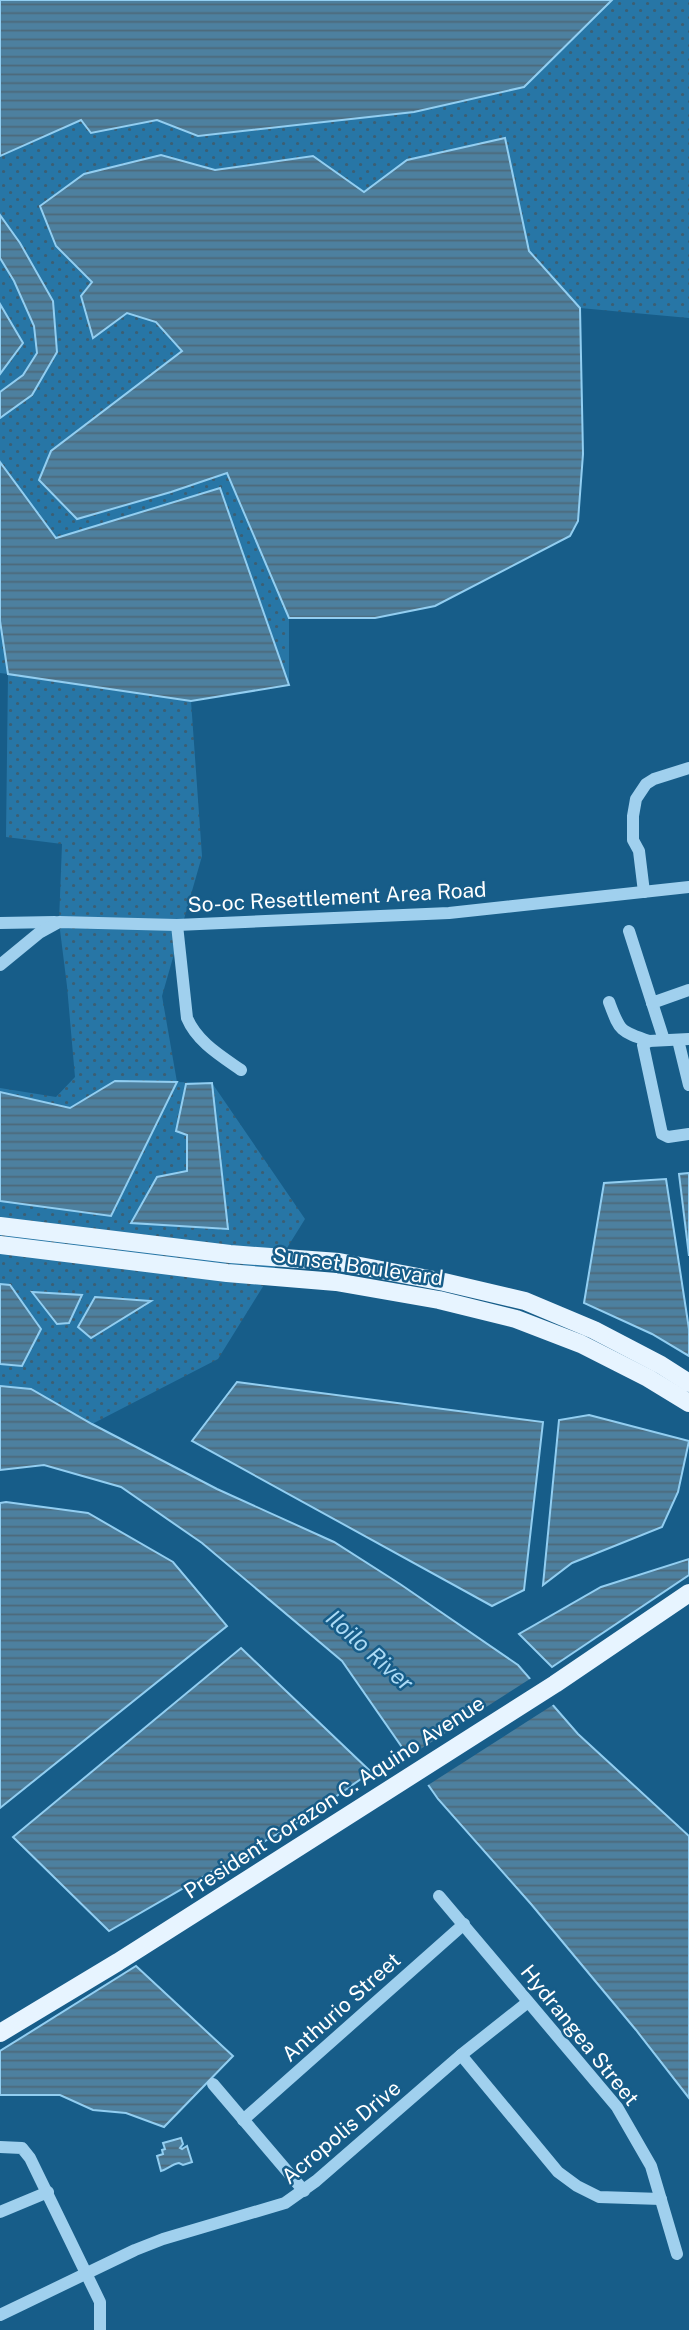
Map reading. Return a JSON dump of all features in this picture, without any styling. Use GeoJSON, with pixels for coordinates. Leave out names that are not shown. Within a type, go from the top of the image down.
{"type":"FeatureCollection","features":[{"type":"Feature","properties":{"kind":"main road","name":"Sunset Boulevard"},"geometry":{"type":"LineString","coordinates":[[0,1226],[230,1254],[339,1262],[444,1282],[525,1301],[594,1330],[689,1382]]}},
{"type":"Feature","properties":{"kind":"main road","name":"Sunset Boulevard"},"geometry":{"type":"LineString","coordinates":[[0,1245],[227,1273],[336,1282],[439,1300],[516,1319],[581,1345],[648,1378],[689,1403]]}},
{"type":"Feature","properties":{"kind":"main road"},"geometry":{"type":"LineString","coordinates":[[336,1282],[339,1262]]}},
{"type":"Feature","properties":{"kind":"main road","name":"President Corazon C. Aquino Avenue"},"geometry":{"type":"LineString","coordinates":[[0,2033],[118,1962],[555,1684],[689,1593]]}},
{"type":"Feature","properties":{"kind":"street"},"geometry":{"type":"LineString","coordinates":[[644,892],[639,851],[633,840],[636,799],[646,784],[654,779],[689,768]]}},
{"type":"Feature","properties":{"kind":"street","name":"So-oc Resettlement Area Road"},"geometry":{"type":"LineString","coordinates":[[0,923],[177,925],[449,913],[689,887]]}},
{"type":"Feature","properties":{"kind":"street"},"geometry":{"type":"LineString","coordinates":[[0,965],[39,933],[59,922]]}},
{"type":"Feature","properties":{"kind":"street"},"geometry":{"type":"LineString","coordinates":[[177,925],[187,1018],[191,1028],[216,1052],[241,1070]]}},
{"type":"Feature","properties":{"kind":"street"},"geometry":{"type":"LineString","coordinates":[[629,931],[664,1040]]}},
{"type":"Feature","properties":{"kind":"street"},"geometry":{"type":"LineString","coordinates":[[652,1003],[689,990]]}},
{"type":"Feature","properties":{"kind":"street"},"geometry":{"type":"LineString","coordinates":[[609,1002],[617,1025],[622,1031],[649,1041],[684,1039],[689,1084]]}},
{"type":"Feature","properties":{"kind":"street"},"geometry":{"type":"LineString","coordinates":[[649,1041],[643,1045],[662,1134],[668,1138],[689,1134]]}},
{"type":"Feature","properties":{"kind":"street","name":"Hydrangea Street"},"geometry":{"type":"LineString","coordinates":[[439,1896],[617,2107],[651,2166],[677,2254]]}},
{"type":"Feature","properties":{"kind":"street","name":"Anthurio Street"},"geometry":{"type":"LineString","coordinates":[[243,2120],[464,1924]]}},
{"type":"Feature","properties":{"kind":"street","name":"Acropolis Drive"},"geometry":{"type":"LineString","coordinates":[[0,2315],[163,2239],[285,2203],[304,2191],[461,2055],[528,2002]]}},
{"type":"Feature","properties":{"kind":"street"},"geometry":{"type":"LineString","coordinates":[[461,2055],[558,2172],[567,2179],[599,2197],[661,2199]]}},
{"type":"Feature","properties":{"kind":"street"},"geometry":{"type":"LineString","coordinates":[[213,2084],[304,2191]]}},
{"type":"Feature","properties":{"kind":"street"},"geometry":{"type":"LineString","coordinates":[[0,2147],[22,2148],[30,2158],[100,2302],[100,2330]]}},
{"type":"Feature","properties":{"kind":"street"},"geometry":{"type":"LineString","coordinates":[[0,2212],[48,2192]]}},
{"type":"Feature","properties":{"kind":"shaded area"},"geometry":{"type":"Polygon","coordinates":[[[0,0],[689,0],[689,318],[580,308],[583,454],[578,521],[570,536],[435,606],[375,618],[289,618],[289,685],[191,701],[202,856],[162,996],[177,1082],[212,1083],[305,1219],[218,1359],[92,1424],[31,1389],[0,1386],[0,1088],[56,1097],[75,1077],[59,922],[62,844],[6,837],[8,674],[0,673],[0,0]]]}},
{"type":"Feature","properties":{"kind":"water"},"geometry":{"type":"Polygon","coordinates":[[[0,0],[612,0],[524,87],[414,112],[198,136],[157,120],[91,133],[81,120],[0,156],[0,0]]]}},
{"type":"Feature","properties":{"kind":"water"},"geometry":{"type":"Polygon","coordinates":[[[505,138],[529,251],[580,308],[583,454],[578,521],[570,536],[435,606],[375,618],[289,618],[227,473],[77,519],[39,480],[51,451],[182,351],[156,322],[127,313],[93,338],[81,296],[92,282],[56,246],[40,206],[84,174],[161,155],[215,170],[313,156],[364,192],[407,160],[505,138]]]}},
{"type":"Feature","properties":{"kind":"water"},"geometry":{"type":"Polygon","coordinates":[[[0,215],[20,243],[53,301],[57,352],[32,395],[0,418],[0,392],[23,375],[37,353],[34,326],[14,281],[0,258],[0,215]]]}},
{"type":"Feature","properties":{"kind":"water"},"geometry":{"type":"Polygon","coordinates":[[[0,304],[23,343],[0,374],[0,304]]]}},
{"type":"Feature","properties":{"kind":"water"},"geometry":{"type":"Polygon","coordinates":[[[0,462],[56,538],[220,488],[289,685],[191,701],[8,674],[0,621],[0,462]]]}},
{"type":"Feature","properties":{"kind":"water"},"geometry":{"type":"Polygon","coordinates":[[[115,1081],[177,1082],[111,1216],[0,1201],[0,1092],[70,1108],[115,1081]]]}},
{"type":"Feature","properties":{"kind":"water"},"geometry":{"type":"Polygon","coordinates":[[[212,1083],[228,1229],[131,1223],[157,1177],[187,1171],[187,1135],[176,1131],[186,1084],[212,1083]]]}},
{"type":"Feature","properties":{"kind":"water"},"geometry":{"type":"Polygon","coordinates":[[[689,1173],[689,1256],[679,1174],[689,1173]]]}},
{"type":"Feature","properties":{"kind":"water"},"geometry":{"type":"Polygon","coordinates":[[[666,1179],[689,1329],[689,1356],[652,1334],[584,1303],[604,1183],[666,1179]]]}},
{"type":"Feature","properties":{"kind":"water"},"geometry":{"type":"Polygon","coordinates":[[[0,1284],[10,1285],[41,1329],[22,1366],[0,1364],[0,1284]]]}},
{"type":"Feature","properties":{"kind":"water"},"geometry":{"type":"Polygon","coordinates":[[[32,1292],[82,1295],[69,1323],[57,1324],[32,1292]]]}},
{"type":"Feature","properties":{"kind":"water"},"geometry":{"type":"Polygon","coordinates":[[[95,1297],[151,1301],[91,1338],[78,1327],[95,1297]]]}},
{"type":"Feature","properties":{"kind":"water"},"geometry":{"type":"Polygon","coordinates":[[[237,1382],[543,1422],[524,1590],[492,1606],[192,1441],[237,1382]]]}},
{"type":"Feature","properties":{"kind":"water","name":"Iloilo River"},"geometry":{"type":"Polygon","coordinates":[[[0,1386],[31,1389],[217,1489],[334,1542],[400,1584],[518,1665],[578,1734],[689,1836],[689,2098],[531,1904],[438,1799],[342,1661],[202,1543],[121,1487],[44,1465],[0,1470],[0,1386]]]}},
{"type":"Feature","properties":{"kind":"water"},"geometry":{"type":"Polygon","coordinates":[[[589,1415],[689,1441],[678,1492],[662,1527],[572,1563],[543,1585],[559,1420],[589,1415]]]}},
{"type":"Feature","properties":{"kind":"water"},"geometry":{"type":"Polygon","coordinates":[[[0,1503],[88,1513],[173,1562],[227,1626],[0,1808],[0,1503]]]}},
{"type":"Feature","properties":{"kind":"water"},"geometry":{"type":"Polygon","coordinates":[[[689,1559],[689,1575],[552,1667],[519,1634],[601,1587],[689,1559]]]}},
{"type":"Feature","properties":{"kind":"water"},"geometry":{"type":"Polygon","coordinates":[[[241,1648],[371,1772],[305,1818],[109,1931],[13,1837],[241,1648]]]}},
{"type":"Feature","properties":{"kind":"water"},"geometry":{"type":"Polygon","coordinates":[[[136,1966],[233,2056],[164,2127],[126,2113],[93,2110],[60,2095],[0,2095],[0,2051],[136,1966]]]}},
{"type":"Feature","properties":{"kind":"water"},"geometry":{"type":"Polygon","coordinates":[[[181,2138],[183,2144],[180,2148],[187,2146],[192,2162],[183,2165],[179,2163],[161,2171],[157,2156],[163,2154],[163,2143],[181,2138]]]}},
{"type":"Feature","properties":{"kind":"pier"},"geometry":{"type":"Polygon","coordinates":[[[533,1677],[556,1703],[425,1787],[405,1759],[533,1677]]]}}]}
